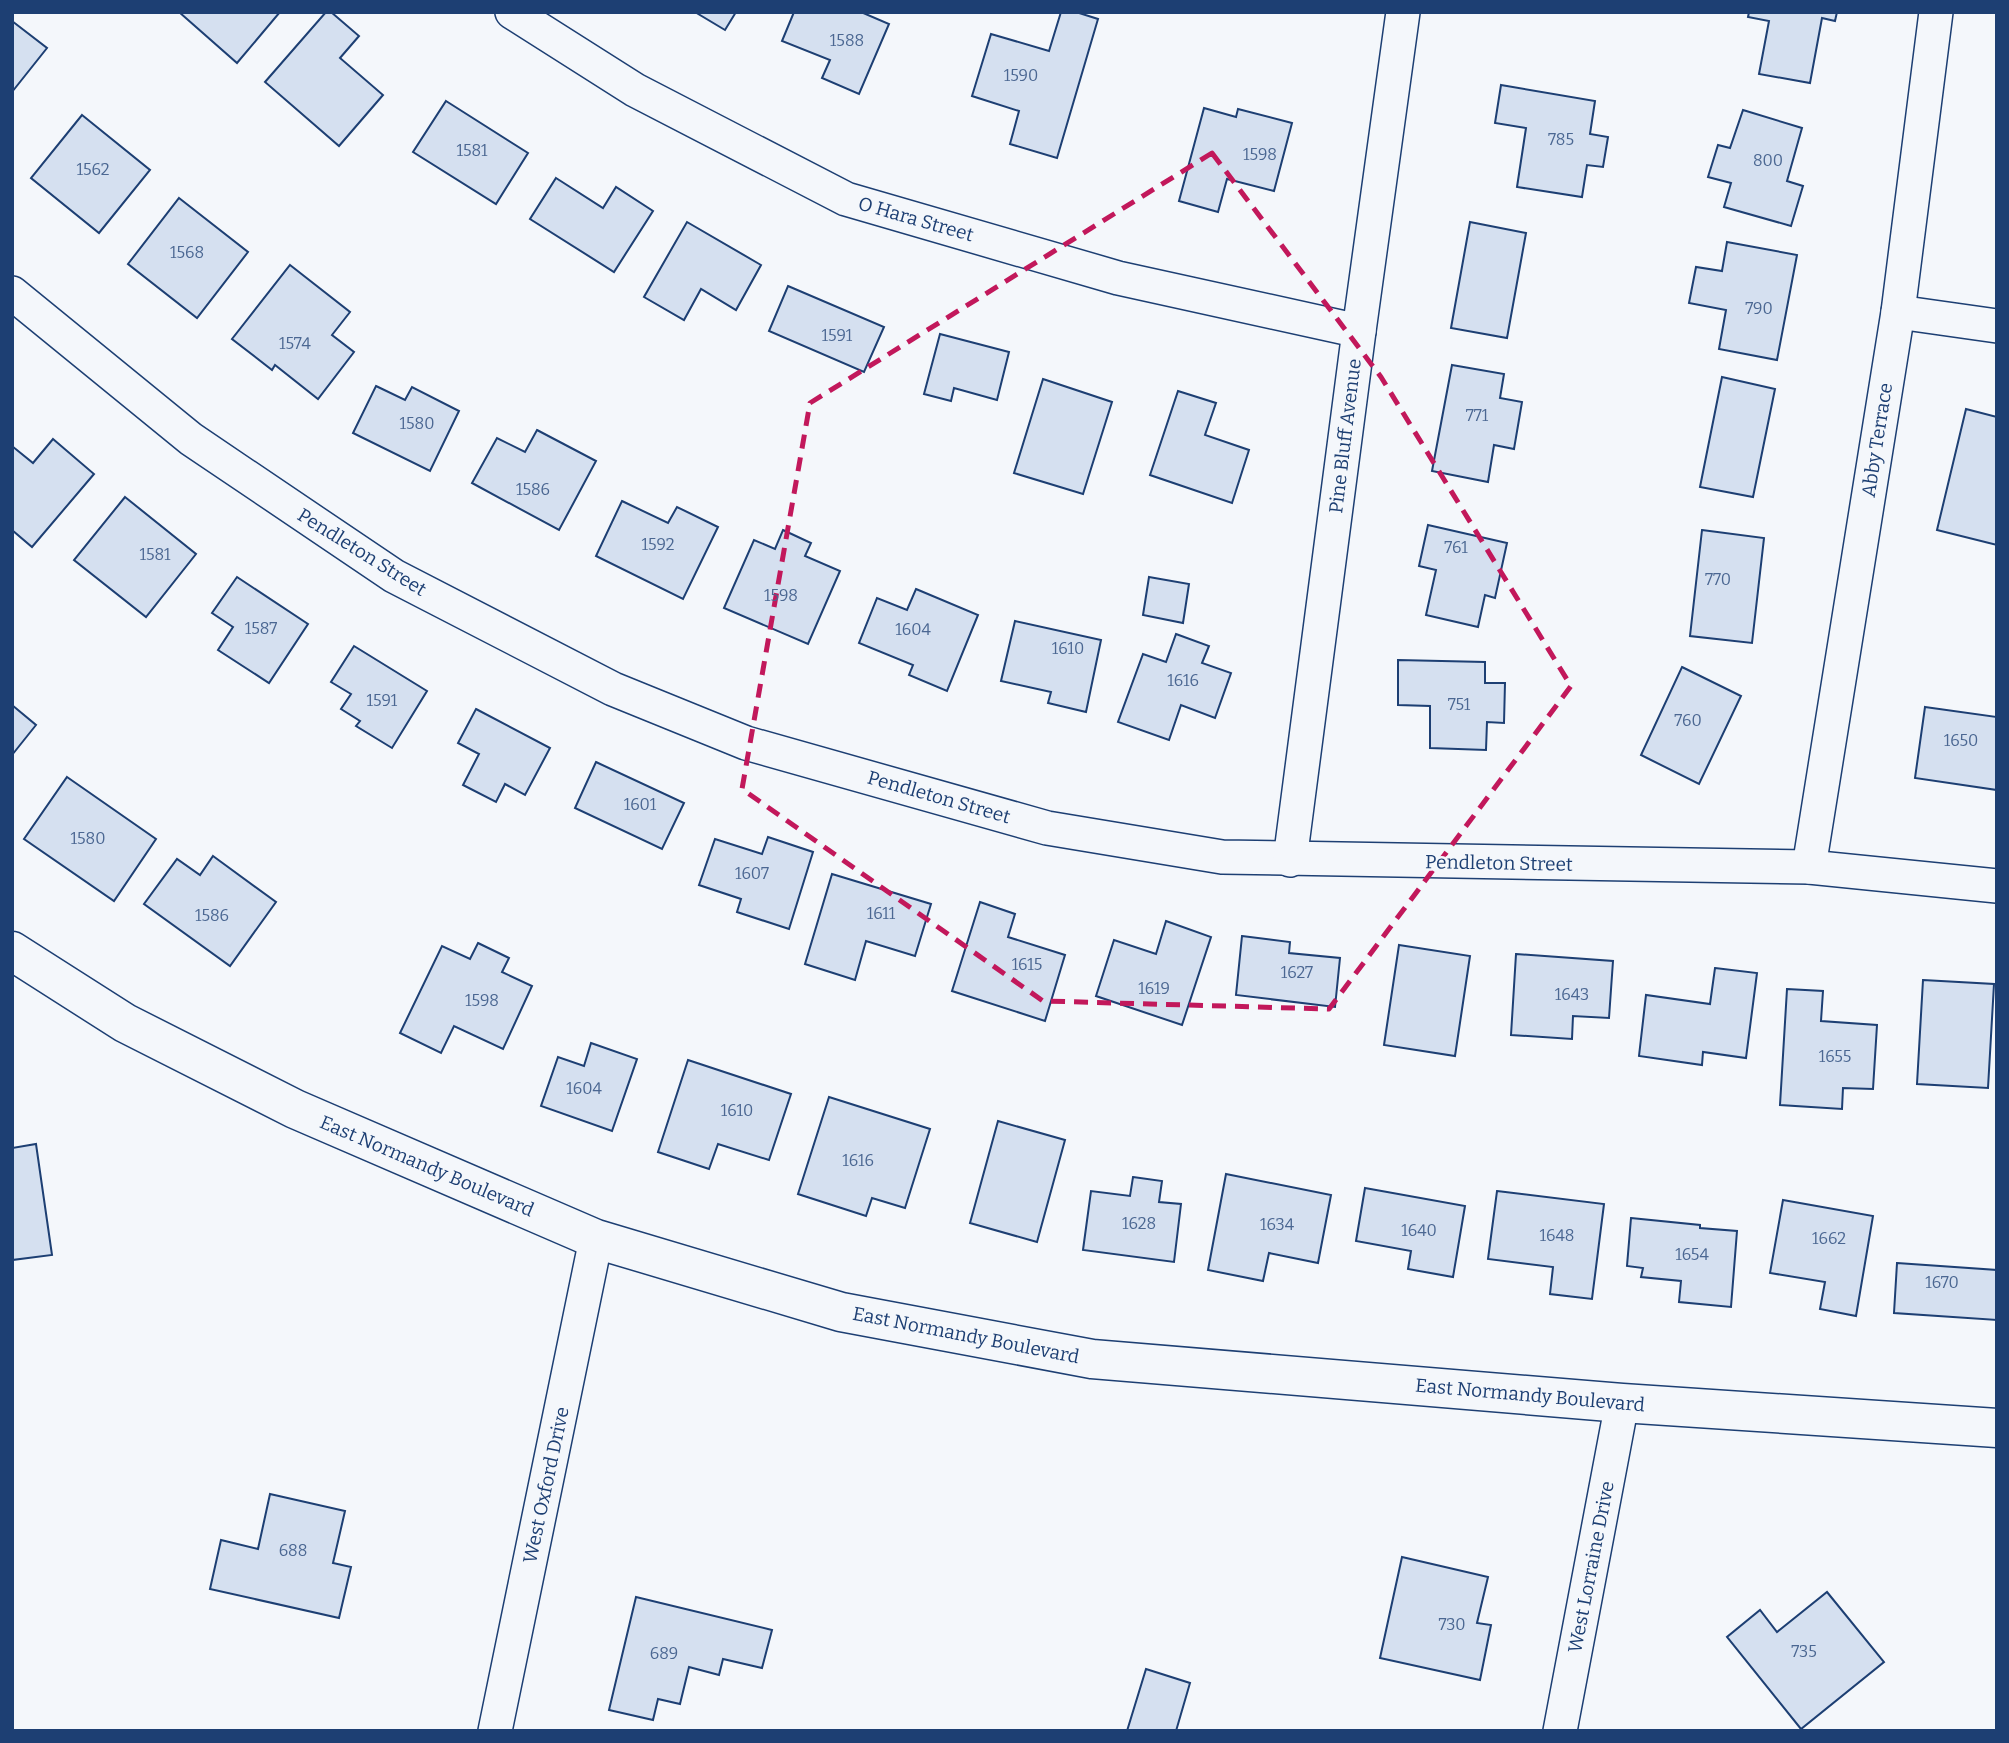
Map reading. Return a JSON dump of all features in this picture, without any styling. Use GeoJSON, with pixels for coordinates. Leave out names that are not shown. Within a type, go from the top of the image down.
{"type":"FeatureCollection","features":[{"type":"Feature","properties":{"kind":"street","name":"O Hara Street"},"geometry":{"type":"LineString","coordinates":[[512,12],[635,90],[846,199],[1118,278],[1359,331]]}},
{"type":"Feature","properties":{"kind":"street","name":"Pine Bluff Avenue"},"geometry":{"type":"LineString","coordinates":[[1290,860],[1402,12]]}},
{"type":"Feature","properties":{"kind":"street","name":"Abby Terrace"},"geometry":{"type":"LineString","coordinates":[[1809,867],[1898,312],[1936,12]]}},
{"type":"Feature","properties":{"kind":"street","name":"Pendleton Street"},"geometry":{"type":"LineString","coordinates":[[12,293],[191,439],[394,576],[613,689],[746,743],[1047,828],[1222,857],[1809,867],[1997,886]]}},
{"type":"Feature","properties":{"kind":"street"},"geometry":{"type":"LineString","coordinates":[[1898,312],[1997,326]]}},
{"type":"Feature","properties":{"kind":"street","name":"East Normandy Boulevard"},"geometry":{"type":"LineString","coordinates":[[12,951],[125,1023],[295,1109],[596,1239],[841,1312],[1092,1359],[1622,1403],[1997,1428]]}},
{"type":"Feature","properties":{"kind":"street","name":"West Oxford Drive"},"geometry":{"type":"LineString","coordinates":[[495,1731],[596,1239]]}},
{"type":"Feature","properties":{"kind":"street","name":"West Lorraine Drive"},"geometry":{"type":"LineString","coordinates":[[1560,1731],[1622,1403]]}},
{"type":"Feature","properties":{"kind":"highlighted area"},"geometry":{"type":"Polygon","coordinates":[[[1212,153],[1381,377],[1571,686],[1329,1009],[1043,1001],[742,789],[810,403],[1212,153]]]}},
{"type":"Feature","properties":{"kind":"building"},"geometry":{"type":"Polygon","coordinates":[[[179,12],[280,12],[237,63],[179,12]]]}},
{"type":"Feature","properties":{"kind":"building"},"geometry":{"type":"Polygon","coordinates":[[[326,12],[331,12],[359,36],[340,58],[383,95],[339,146],[265,82],[326,12]]]}},
{"type":"Feature","properties":{"kind":"building"},"geometry":{"type":"Polygon","coordinates":[[[695,12],[736,12],[725,30],[695,12]]]}},
{"type":"Feature","properties":{"kind":"building"},"geometry":{"type":"Polygon","coordinates":[[[794,12],[861,12],[889,24],[859,94],[822,78],[830,60],[782,41],[794,12]]]}},
{"type":"Feature","properties":{"kind":"building"},"geometry":{"type":"Polygon","coordinates":[[[1061,12],[1076,12],[1098,19],[1057,158],[1010,144],[1019,111],[972,96],[991,34],[1049,51],[1061,12]]]}},
{"type":"Feature","properties":{"kind":"building"},"geometry":{"type":"Polygon","coordinates":[[[1749,12],[1837,12],[1835,21],[1822,18],[1810,83],[1759,74],[1769,21],[1748,17],[1749,12]]]}},
{"type":"Feature","properties":{"kind":"building"},"geometry":{"type":"Polygon","coordinates":[[[12,21],[47,48],[12,92],[12,21]]]}},
{"type":"Feature","properties":{"kind":"building"},"geometry":{"type":"Polygon","coordinates":[[[1501,85],[1595,101],[1590,134],[1608,137],[1603,167],[1587,165],[1582,197],[1517,187],[1526,128],[1495,123],[1501,85]]]}},
{"type":"Feature","properties":{"kind":"building"},"geometry":{"type":"Polygon","coordinates":[[[446,101],[528,153],[496,204],[413,152],[446,101]]]}},
{"type":"Feature","properties":{"kind":"building"},"geometry":{"type":"Polygon","coordinates":[[[1204,108],[1236,117],[1238,109],[1292,123],[1274,191],[1227,179],[1218,212],[1179,201],[1204,108]]]}},
{"type":"Feature","properties":{"kind":"building"},"geometry":{"type":"Polygon","coordinates":[[[1743,110],[1802,128],[1787,181],[1803,186],[1791,226],[1724,207],[1731,183],[1708,177],[1718,145],[1730,148],[1743,110]]]}},
{"type":"Feature","properties":{"kind":"building"},"geometry":{"type":"Polygon","coordinates":[[[82,115],[150,170],[99,233],[31,178],[82,115]]]}},
{"type":"Feature","properties":{"kind":"building"},"geometry":{"type":"Polygon","coordinates":[[[556,178],[603,208],[616,187],[653,211],[614,272],[530,219],[556,178]]]}},
{"type":"Feature","properties":{"kind":"building"},"geometry":{"type":"Polygon","coordinates":[[[179,198],[248,252],[197,318],[128,264],[179,198]]]}},
{"type":"Feature","properties":{"kind":"building"},"geometry":{"type":"Polygon","coordinates":[[[687,222],[761,265],[736,310],[701,289],[684,320],[644,297],[687,222]]]}},
{"type":"Feature","properties":{"kind":"building"},"geometry":{"type":"Polygon","coordinates":[[[1470,222],[1526,233],[1507,338],[1451,328],[1470,222]]]}},
{"type":"Feature","properties":{"kind":"building"},"geometry":{"type":"Polygon","coordinates":[[[1727,242],[1797,255],[1777,360],[1719,349],[1726,310],[1689,303],[1696,267],[1722,271],[1727,242]]]}},
{"type":"Feature","properties":{"kind":"building"},"geometry":{"type":"Polygon","coordinates":[[[290,265],[350,312],[332,335],[354,352],[318,399],[275,365],[272,370],[232,339],[290,265]]]}},
{"type":"Feature","properties":{"kind":"building"},"geometry":{"type":"Polygon","coordinates":[[[788,286],[884,327],[864,372],[769,331],[788,286]]]}},
{"type":"Feature","properties":{"kind":"building"},"geometry":{"type":"Polygon","coordinates":[[[940,334],[1009,352],[997,400],[954,388],[951,401],[924,394],[940,334]]]}},
{"type":"Feature","properties":{"kind":"building"},"geometry":{"type":"Polygon","coordinates":[[[1452,365],[1504,374],[1500,398],[1522,402],[1514,449],[1494,445],[1488,482],[1432,471],[1452,365]]]}},
{"type":"Feature","properties":{"kind":"building"},"geometry":{"type":"Polygon","coordinates":[[[1722,377],[1775,389],[1753,497],[1700,487],[1722,377]]]}},
{"type":"Feature","properties":{"kind":"building"},"geometry":{"type":"Polygon","coordinates":[[[1043,379],[1112,402],[1083,494],[1014,473],[1043,379]]]}},
{"type":"Feature","properties":{"kind":"building"},"geometry":{"type":"Polygon","coordinates":[[[376,386],[405,400],[412,387],[459,411],[430,471],[353,433],[376,386]]]}},
{"type":"Feature","properties":{"kind":"building"},"geometry":{"type":"Polygon","coordinates":[[[1178,391],[1216,403],[1205,435],[1249,450],[1232,503],[1150,475],[1178,391]]]}},
{"type":"Feature","properties":{"kind":"building"},"geometry":{"type":"Polygon","coordinates":[[[1966,409],[1997,417],[1997,545],[1937,530],[1966,409]]]}},
{"type":"Feature","properties":{"kind":"building"},"geometry":{"type":"Polygon","coordinates":[[[537,430],[596,461],[559,530],[472,483],[497,438],[525,452],[537,430]]]}},
{"type":"Feature","properties":{"kind":"building"},"geometry":{"type":"Polygon","coordinates":[[[53,439],[94,474],[32,547],[12,530],[12,446],[33,463],[53,439]]]}},
{"type":"Feature","properties":{"kind":"building"},"geometry":{"type":"Polygon","coordinates":[[[125,497],[196,554],[146,617],[74,560],[125,497]]]}},
{"type":"Feature","properties":{"kind":"building"},"geometry":{"type":"Polygon","coordinates":[[[622,501],[668,523],[677,507],[718,527],[683,599],[596,556],[622,501]]]}},
{"type":"Feature","properties":{"kind":"building"},"geometry":{"type":"Polygon","coordinates":[[[1428,525],[1507,543],[1495,598],[1485,595],[1478,627],[1426,615],[1436,570],[1419,566],[1428,525]]]}},
{"type":"Feature","properties":{"kind":"building"},"geometry":{"type":"Polygon","coordinates":[[[783,530],[811,543],[805,556],[840,571],[808,644],[724,608],[754,540],[775,549],[783,530]]]}},
{"type":"Feature","properties":{"kind":"building"},"geometry":{"type":"Polygon","coordinates":[[[1702,530],[1764,538],[1752,643],[1690,636],[1702,530]]]}},
{"type":"Feature","properties":{"kind":"building"},"geometry":{"type":"Polygon","coordinates":[[[237,577],[308,624],[269,683],[218,650],[233,627],[212,613],[237,577]]]}},
{"type":"Feature","properties":{"kind":"building"},"geometry":{"type":"Polygon","coordinates":[[[1149,577],[1189,584],[1183,623],[1143,615],[1149,577]]]}},
{"type":"Feature","properties":{"kind":"building"},"geometry":{"type":"Polygon","coordinates":[[[916,589],[978,615],[947,691],[909,675],[913,665],[859,643],[877,598],[907,610],[916,589]]]}},
{"type":"Feature","properties":{"kind":"building"},"geometry":{"type":"Polygon","coordinates":[[[1015,621],[1101,640],[1086,712],[1048,703],[1051,692],[1001,681],[1015,621]]]}},
{"type":"Feature","properties":{"kind":"building"},"geometry":{"type":"Polygon","coordinates":[[[1176,634],[1209,646],[1202,663],[1231,673],[1215,718],[1181,705],[1169,740],[1118,722],[1143,654],[1166,662],[1176,634]]]}},
{"type":"Feature","properties":{"kind":"building"},"geometry":{"type":"Polygon","coordinates":[[[354,646],[427,691],[392,748],[356,726],[360,721],[341,709],[351,694],[331,682],[354,646]]]}},
{"type":"Feature","properties":{"kind":"building"},"geometry":{"type":"Polygon","coordinates":[[[1398,660],[1485,662],[1485,683],[1505,683],[1504,723],[1487,722],[1486,750],[1430,748],[1430,706],[1398,705],[1398,660]]]}},
{"type":"Feature","properties":{"kind":"building"},"geometry":{"type":"Polygon","coordinates":[[[1682,667],[1741,696],[1699,784],[1641,755],[1682,667]]]}},
{"type":"Feature","properties":{"kind":"building"},"geometry":{"type":"Polygon","coordinates":[[[12,705],[36,725],[12,755],[12,705]]]}},
{"type":"Feature","properties":{"kind":"building"},"geometry":{"type":"Polygon","coordinates":[[[1925,707],[1997,717],[1997,790],[1915,778],[1925,707]]]}},
{"type":"Feature","properties":{"kind":"building"},"geometry":{"type":"Polygon","coordinates":[[[476,709],[550,748],[525,795],[505,784],[496,802],[463,785],[479,754],[458,743],[476,709]]]}},
{"type":"Feature","properties":{"kind":"building"},"geometry":{"type":"Polygon","coordinates":[[[596,762],[684,803],[662,849],[575,808],[596,762]]]}},
{"type":"Feature","properties":{"kind":"building"},"geometry":{"type":"Polygon","coordinates":[[[67,777],[156,839],[114,901],[24,839],[67,777]]]}},
{"type":"Feature","properties":{"kind":"building"},"geometry":{"type":"Polygon","coordinates":[[[768,837],[813,852],[789,929],[737,912],[741,899],[699,885],[715,839],[762,854],[768,837]]]}},
{"type":"Feature","properties":{"kind":"building"},"geometry":{"type":"Polygon","coordinates":[[[213,856],[276,902],[230,966],[144,904],[177,859],[200,875],[213,856]]]}},
{"type":"Feature","properties":{"kind":"building"},"geometry":{"type":"Polygon","coordinates":[[[832,874],[931,904],[915,956],[866,941],[855,980],[805,964],[832,874]]]}},
{"type":"Feature","properties":{"kind":"building"},"geometry":{"type":"Polygon","coordinates":[[[980,902],[1015,914],[1008,937],[1065,955],[1045,1021],[952,991],[980,902]]]}},
{"type":"Feature","properties":{"kind":"building"},"geometry":{"type":"Polygon","coordinates":[[[1166,921],[1211,937],[1182,1025],[1096,996],[1114,940],[1156,954],[1166,921]]]}},
{"type":"Feature","properties":{"kind":"building"},"geometry":{"type":"Polygon","coordinates":[[[1242,936],[1290,942],[1289,953],[1340,958],[1335,1007],[1236,995],[1242,936]]]}},
{"type":"Feature","properties":{"kind":"building"},"geometry":{"type":"Polygon","coordinates":[[[478,943],[509,958],[502,972],[532,986],[503,1049],[454,1026],[441,1053],[400,1033],[442,946],[470,959],[478,943]]]}},
{"type":"Feature","properties":{"kind":"building"},"geometry":{"type":"Polygon","coordinates":[[[1399,945],[1470,956],[1455,1056],[1384,1045],[1399,945]]]}},
{"type":"Feature","properties":{"kind":"building"},"geometry":{"type":"Polygon","coordinates":[[[1516,954],[1613,961],[1609,1018],[1573,1016],[1572,1039],[1511,1035],[1516,954]]]}},
{"type":"Feature","properties":{"kind":"building"},"geometry":{"type":"Polygon","coordinates":[[[1715,968],[1757,973],[1746,1058],[1703,1052],[1702,1065],[1639,1056],[1646,995],[1710,1004],[1715,968]]]}},
{"type":"Feature","properties":{"kind":"building"},"geometry":{"type":"Polygon","coordinates":[[[1923,980],[1994,984],[1988,1088],[1917,1084],[1923,980]]]}},
{"type":"Feature","properties":{"kind":"building"},"geometry":{"type":"Polygon","coordinates":[[[1787,989],[1823,991],[1821,1021],[1877,1025],[1873,1089],[1843,1088],[1842,1109],[1780,1105],[1787,989]]]}},
{"type":"Feature","properties":{"kind":"building"},"geometry":{"type":"Polygon","coordinates":[[[591,1043],[637,1059],[612,1131],[541,1106],[558,1057],[584,1066],[591,1043]]]}},
{"type":"Feature","properties":{"kind":"building"},"geometry":{"type":"Polygon","coordinates":[[[688,1060],[791,1094],[769,1160],[718,1144],[709,1169],[658,1152],[688,1060]]]}},
{"type":"Feature","properties":{"kind":"building"},"geometry":{"type":"Polygon","coordinates":[[[829,1097],[930,1129],[905,1208],[872,1198],[866,1216],[798,1194],[829,1097]]]}},
{"type":"Feature","properties":{"kind":"building"},"geometry":{"type":"Polygon","coordinates":[[[998,1121],[1065,1140],[1037,1242],[970,1223],[998,1121]]]}},
{"type":"Feature","properties":{"kind":"building"},"geometry":{"type":"Polygon","coordinates":[[[36,1144],[52,1255],[12,1260],[12,1148],[36,1144]]]}},
{"type":"Feature","properties":{"kind":"building"},"geometry":{"type":"Polygon","coordinates":[[[1226,1174],[1331,1195],[1318,1263],[1269,1253],[1263,1281],[1208,1270],[1226,1174]]]}},
{"type":"Feature","properties":{"kind":"building"},"geometry":{"type":"Polygon","coordinates":[[[1133,1177],[1162,1181],[1159,1202],[1181,1204],[1174,1262],[1083,1250],[1091,1191],[1130,1196],[1133,1177]]]}},
{"type":"Feature","properties":{"kind":"building"},"geometry":{"type":"Polygon","coordinates":[[[1365,1188],[1465,1206],[1453,1277],[1408,1269],[1411,1251],[1356,1241],[1365,1188]]]}},
{"type":"Feature","properties":{"kind":"building"},"geometry":{"type":"Polygon","coordinates":[[[1497,1191],[1604,1204],[1592,1299],[1550,1294],[1553,1267],[1488,1259],[1497,1191]]]}},
{"type":"Feature","properties":{"kind":"building"},"geometry":{"type":"Polygon","coordinates":[[[1783,1200],[1873,1216],[1856,1316],[1820,1309],[1825,1282],[1770,1273],[1783,1200]]]}},
{"type":"Feature","properties":{"kind":"building"},"geometry":{"type":"Polygon","coordinates":[[[1631,1218],[1737,1231],[1731,1307],[1679,1302],[1681,1281],[1641,1277],[1643,1268],[1627,1266],[1631,1218]]]}},
{"type":"Feature","properties":{"kind":"building"},"geometry":{"type":"Polygon","coordinates":[[[1897,1263],[1997,1270],[1997,1320],[1894,1313],[1897,1263]]]}},
{"type":"Feature","properties":{"kind":"building"},"geometry":{"type":"Polygon","coordinates":[[[270,1494],[345,1511],[333,1563],[351,1567],[339,1618],[210,1589],[221,1540],[258,1549],[270,1494]]]}},
{"type":"Feature","properties":{"kind":"building"},"geometry":{"type":"Polygon","coordinates":[[[1402,1557],[1488,1577],[1477,1623],[1491,1625],[1480,1680],[1380,1658],[1402,1557]]]}},
{"type":"Feature","properties":{"kind":"building"},"geometry":{"type":"Polygon","coordinates":[[[1827,1592],[1884,1662],[1801,1729],[1727,1637],[1760,1610],[1777,1632],[1827,1592]]]}},
{"type":"Feature","properties":{"kind":"building"},"geometry":{"type":"Polygon","coordinates":[[[636,1597],[772,1630],[762,1668],[723,1659],[719,1675],[689,1667],[680,1704],[658,1699],[653,1720],[609,1710],[636,1597]]]}},
{"type":"Feature","properties":{"kind":"building"},"geometry":{"type":"Polygon","coordinates":[[[1146,1669],[1190,1683],[1176,1731],[1127,1731],[1146,1669]]]}}]}
